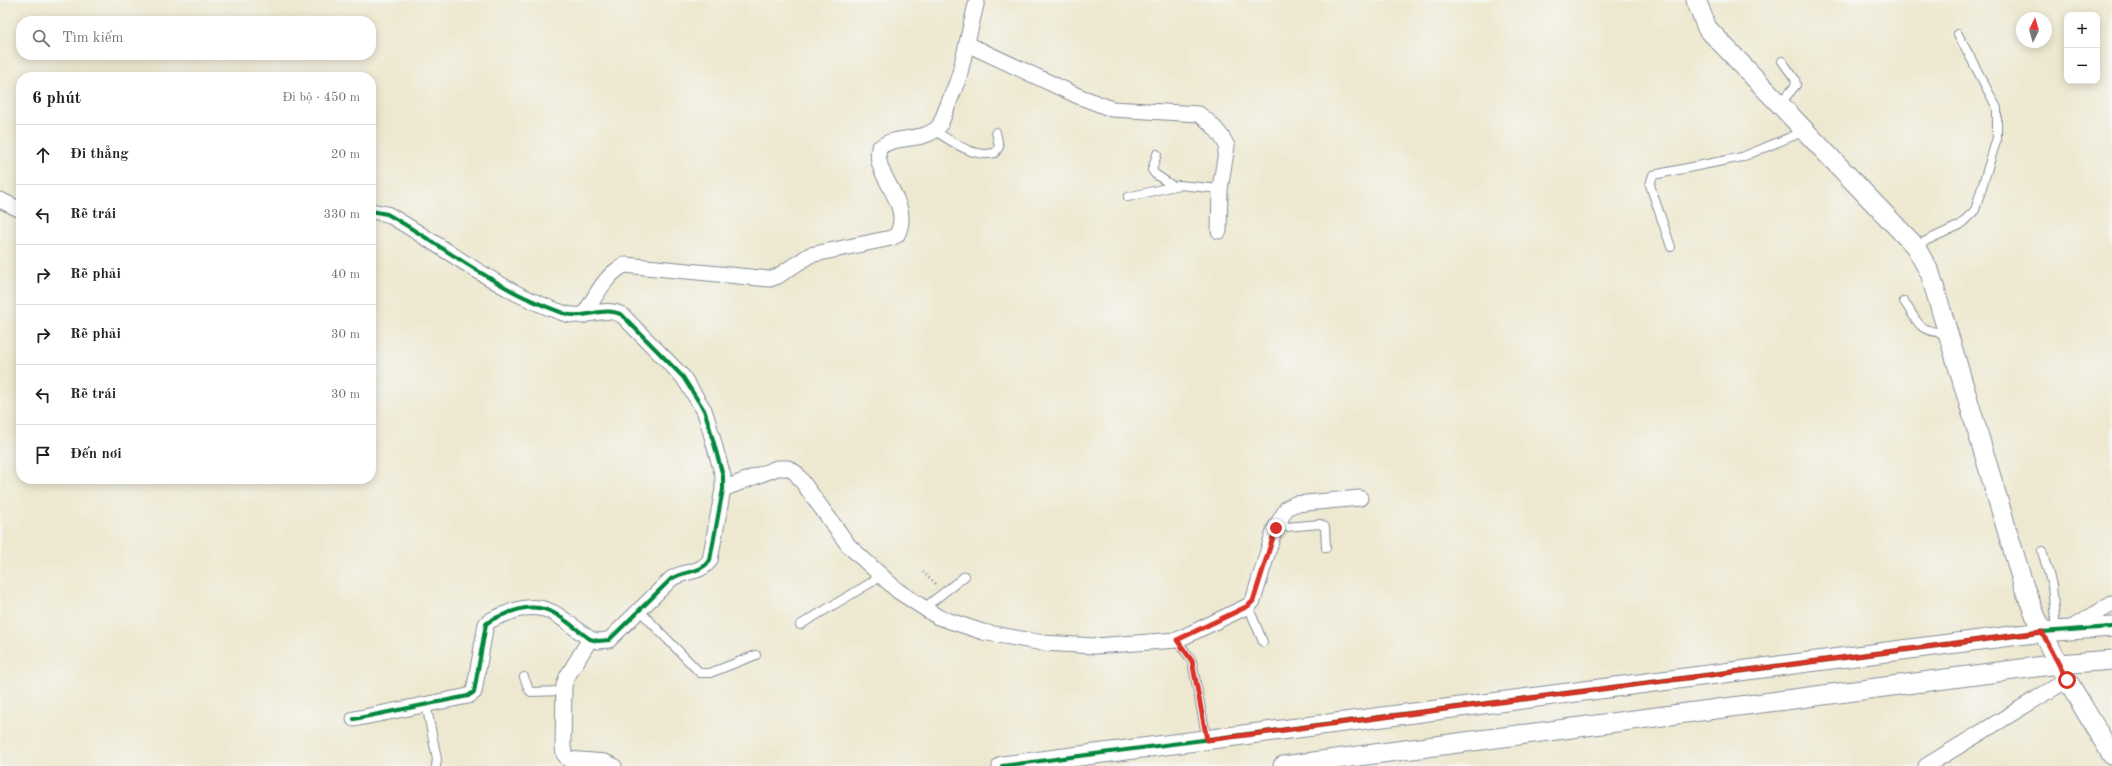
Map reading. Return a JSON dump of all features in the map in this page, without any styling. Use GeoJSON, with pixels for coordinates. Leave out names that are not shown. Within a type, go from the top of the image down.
{"type":"FeatureCollection","features":[{"type":"Feature","properties":{"kind":"street"},"geometry":{"type":"LineString","coordinates":[[583,316],[609,277],[616,269],[625,265],[762,280],[778,276],[810,254],[891,238],[897,235],[900,230],[898,204],[878,161],[879,148],[891,141],[926,136],[935,131],[940,125],[959,77],[977,0]]}},
{"type":"Feature","properties":{"kind":"street"},"geometry":{"type":"LineString","coordinates":[[1696,0],[1707,28],[1915,246],[1930,273],[2024,587],[2055,631],[2063,672],[2112,755]]}},
{"type":"Feature","properties":{"kind":"street"},"geometry":{"type":"LineString","coordinates":[[967,44],[1078,96],[1112,109],[1199,114],[1208,120],[1224,139],[1227,146],[1220,189],[1219,231]]}},
{"type":"Feature","properties":{"kind":"street"},"geometry":{"type":"LineString","coordinates":[[0,200],[16,208]]}},
{"type":"Feature","properties":{"kind":"street"},"geometry":{"type":"LineString","coordinates":[[354,719],[468,696],[474,692],[486,624],[490,620],[522,607],[540,607],[549,610],[590,639],[598,641],[609,640],[678,574],[699,570],[706,566],[710,560],[723,489],[723,476],[704,410],[683,377],[622,315],[607,311],[583,316],[564,314],[516,293],[396,219],[387,214],[376,212]]}},
{"type":"Feature","properties":{"kind":"street"},"geometry":{"type":"LineString","coordinates":[[723,489],[777,468],[788,468],[796,473],[849,546],[898,591],[938,617],[983,632],[1043,643],[1095,646],[1177,640],[1248,606],[1253,601],[1276,528],[1287,508],[1295,504],[1360,498]]}},
{"type":"Feature","properties":{"kind":"street"},"geometry":{"type":"LineString","coordinates":[[2055,631],[2112,604]]}},
{"type":"Feature","properties":{"kind":"street"},"geometry":{"type":"LineString","coordinates":[[1002,766],[2055,631],[2112,627]]}},
{"type":"Feature","properties":{"kind":"street"},"geometry":{"type":"LineString","coordinates":[[590,639],[567,677],[562,691],[564,754],[568,759],[575,761],[605,762],[614,766]]}},
{"type":"Feature","properties":{"kind":"street"},"geometry":{"type":"LineString","coordinates":[[1283,766],[2063,672],[2112,660]]}},
{"type":"Feature","properties":{"kind":"street"},"geometry":{"type":"LineString","coordinates":[[1926,766],[2063,672]]}},
{"type":"Feature","properties":{"kind":"lane"},"geometry":{"type":"LineString","coordinates":[[1915,246],[1960,225],[1975,210],[1997,138],[1997,108],[1958,34]]}},
{"type":"Feature","properties":{"kind":"lane"},"geometry":{"type":"LineString","coordinates":[[1780,104],[1796,85],[1795,79],[1782,61]]}},
{"type":"Feature","properties":{"kind":"lane"},"geometry":{"type":"LineString","coordinates":[[1671,247],[1650,185],[1653,175],[1742,157],[1805,130]]}},
{"type":"Feature","properties":{"kind":"lane"},"geometry":{"type":"LineString","coordinates":[[935,131],[965,149],[989,154],[995,153],[999,147],[996,132]]}},
{"type":"Feature","properties":{"kind":"lane"},"geometry":{"type":"LineString","coordinates":[[1156,154],[1152,170],[1155,174],[1173,186]]}},
{"type":"Feature","properties":{"kind":"lane"},"geometry":{"type":"LineString","coordinates":[[1128,197],[1173,186],[1220,189]]}},
{"type":"Feature","properties":{"kind":"lane"},"geometry":{"type":"LineString","coordinates":[[1904,301],[1922,329],[1931,333],[1947,333]]}},
{"type":"Feature","properties":{"kind":"lane"},"geometry":{"type":"LineString","coordinates":[[1276,528],[1320,524],[1325,527],[1326,548]]}},
{"type":"Feature","properties":{"kind":"lane"},"geometry":{"type":"LineString","coordinates":[[2042,551],[2052,585],[2055,631]]}},
{"type":"Feature","properties":{"kind":"lane"},"geometry":{"type":"LineString","coordinates":[[800,625],[882,576]]}},
{"type":"Feature","properties":{"kind":"lane"},"geometry":{"type":"LineString","coordinates":[[924,608],[965,576]]}},
{"type":"Feature","properties":{"kind":"lane"},"geometry":{"type":"LineString","coordinates":[[1248,606],[1263,642]]}},
{"type":"Feature","properties":{"kind":"lane"},"geometry":{"type":"LineString","coordinates":[[639,610],[700,673],[710,674],[756,655]]}},
{"type":"Feature","properties":{"kind":"lane"},"geometry":{"type":"LineString","coordinates":[[1177,640],[1192,661],[1207,740]]}},
{"type":"Feature","properties":{"kind":"lane"},"geometry":{"type":"LineString","coordinates":[[524,677],[528,690],[531,692],[562,691]]}},
{"type":"Feature","properties":{"kind":"lane"},"geometry":{"type":"LineString","coordinates":[[426,704],[437,759],[436,766]]}},
{"type":"Feature","properties":{"kind":"cycle path"},"geometry":{"type":"LineString","coordinates":[[354,719],[468,696],[474,692],[486,624],[496,617],[521,609],[533,607],[552,612],[590,639],[598,641],[609,640],[671,579],[681,574],[702,568],[710,560],[723,489],[723,476],[704,410],[683,377],[622,315],[615,312],[570,315],[541,305],[492,279],[387,214],[376,212]]}},
{"type":"Feature","properties":{"kind":"cycle path"},"geometry":{"type":"LineString","coordinates":[[1002,766],[2042,632],[2112,627]]}},
{"type":"Feature","properties":{"kind":"route"},"geometry":{"type":"LineString","coordinates":[[1276,528],[1253,601],[1248,606],[1177,640],[1192,661],[1207,740],[2042,632],[2067,680]]}}]}
